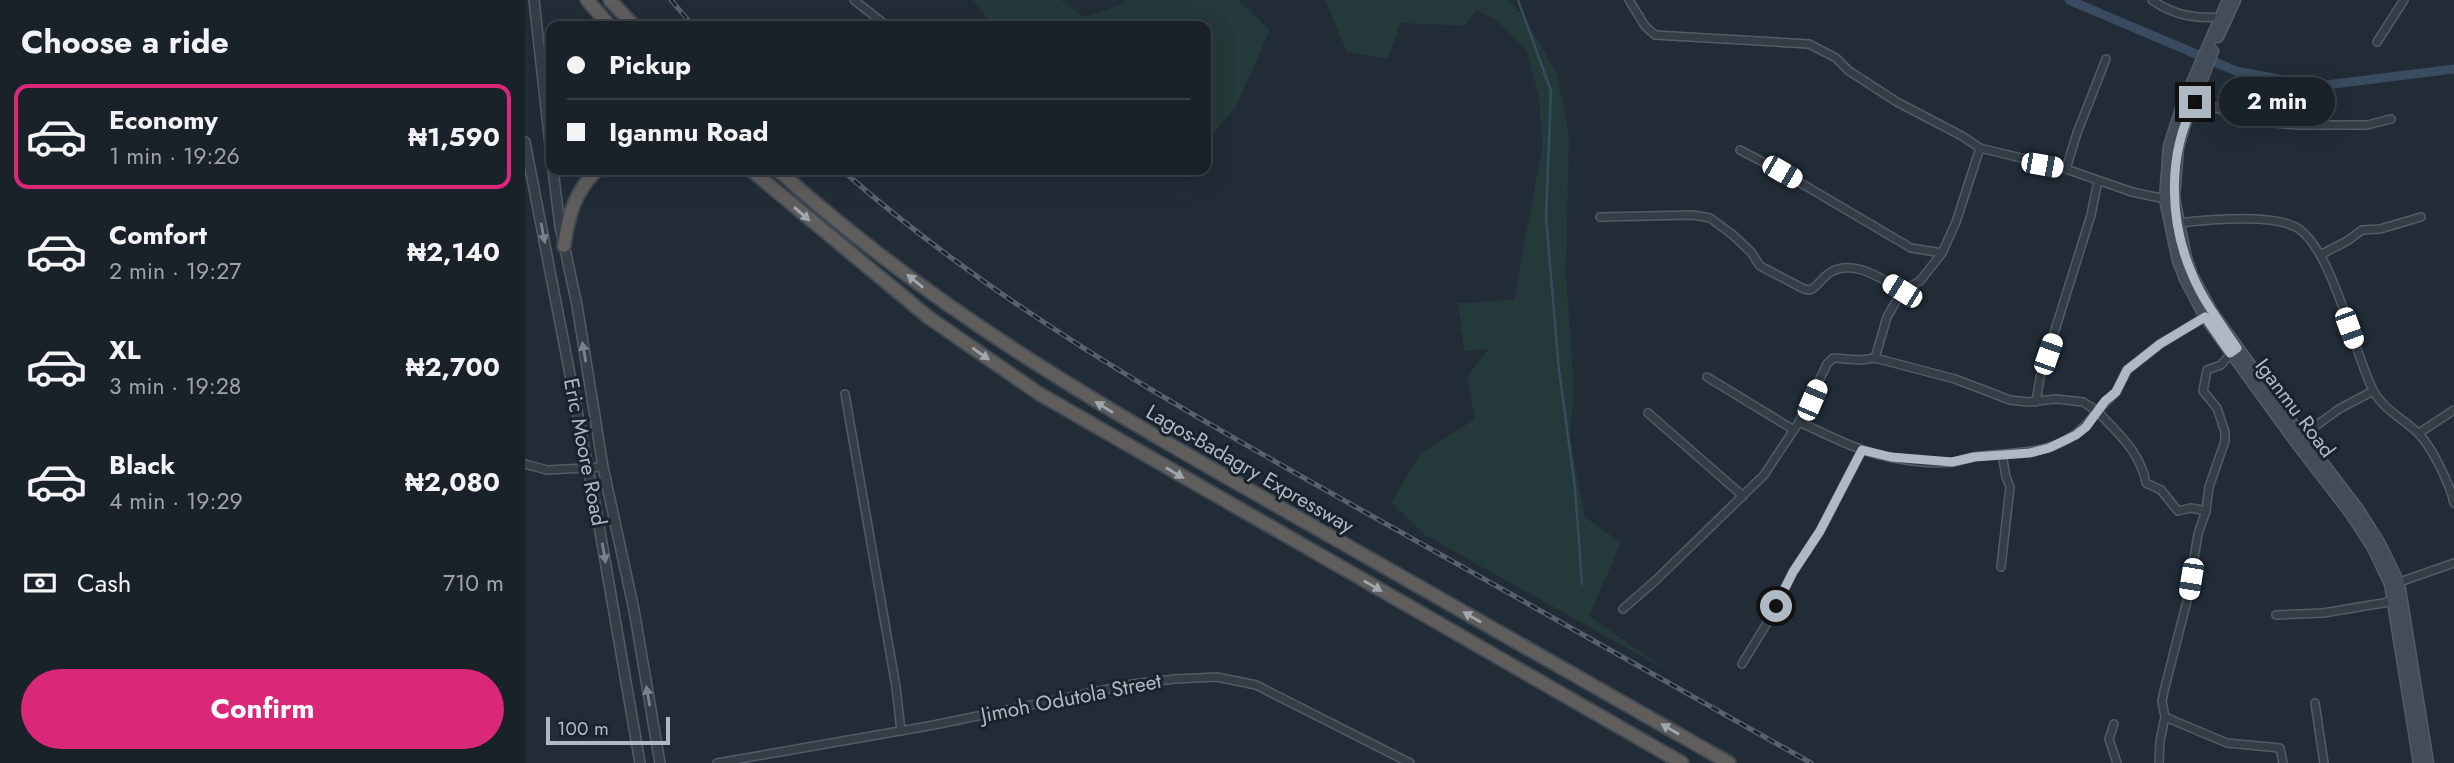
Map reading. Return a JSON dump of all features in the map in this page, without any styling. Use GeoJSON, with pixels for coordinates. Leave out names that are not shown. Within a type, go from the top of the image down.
{"type":"FeatureCollection","features":[{"type":"Feature","properties":{"kind":"highway"},"geometry":{"type":"LineString","coordinates":[[587,0],[606,21]]}},
{"type":"Feature","properties":{"kind":"highway"},"geometry":{"type":"LineString","coordinates":[[610,0],[629,21]]}},
{"type":"Feature","properties":{"kind":"highway"},"geometry":{"type":"LineString","coordinates":[[564,246],[568,217],[592,175]]}},
{"type":"Feature","properties":{"kind":"highway","name":"Lagos-Badagry Expressway"},"geometry":{"type":"LineString","coordinates":[[757,175],[928,317],[1038,393],[1682,763]]}},
{"type":"Feature","properties":{"kind":"highway","name":"Lagos-Badagry Expressway"},"geometry":{"type":"LineString","coordinates":[[784,175],[929,293],[1035,364],[1148,434],[1729,763]]}},
{"type":"Feature","properties":{"kind":"main road","name":"Iganmu Road"},"geometry":{"type":"LineString","coordinates":[[2217,34],[2228,0]]}},
{"type":"Feature","properties":{"kind":"main road","name":"Iganmu Road"},"geometry":{"type":"LineString","coordinates":[[2235,0],[2217,34],[2195,89],[2183,103],[2169,146],[2165,198],[2178,261],[2205,317],[2302,436],[2358,509],[2380,544],[2395,584],[2428,763]]}},
{"type":"Feature","properties":{"kind":"main road","name":"Iganmu Road"},"geometry":{"type":"LineString","coordinates":[[2195,89],[2195,102],[2178,148],[2174,198],[2192,275],[2234,350],[2351,514],[2395,584],[2395,601],[2419,763]]}},
{"type":"Feature","properties":{"kind":"street"},"geometry":{"type":"LineString","coordinates":[[534,0],[546,111]]}},
{"type":"Feature","properties":{"kind":"street"},"geometry":{"type":"LineString","coordinates":[[854,0],[881,21]]}},
{"type":"Feature","properties":{"kind":"street"},"geometry":{"type":"LineString","coordinates":[[1629,0],[1645,26],[1655,35],[1796,42],[1823,50],[1849,71],[1897,102],[1980,148],[2066,169],[2132,192],[2165,198]]}},
{"type":"Feature","properties":{"kind":"street"},"geometry":{"type":"LineString","coordinates":[[2152,0],[2168,11],[2190,18],[2220,18]]}},
{"type":"Feature","properties":{"kind":"street"},"geometry":{"type":"LineString","coordinates":[[2377,42],[2404,0]]}},
{"type":"Feature","properties":{"kind":"street"},"geometry":{"type":"LineString","coordinates":[[2066,169],[2106,60]]}},
{"type":"Feature","properties":{"kind":"street"},"geometry":{"type":"LineString","coordinates":[[2195,102],[2264,122],[2297,125],[2367,125],[2391,119]]}},
{"type":"Feature","properties":{"kind":"street","name":"Eric Moore Road"},"geometry":{"type":"LineString","coordinates":[[525,142],[553,278],[640,763]]}},
{"type":"Feature","properties":{"kind":"street"},"geometry":{"type":"LineString","coordinates":[[1875,358],[1887,317],[1902,291],[1920,281],[1942,253],[1956,222],[1980,148]]}},
{"type":"Feature","properties":{"kind":"street"},"geometry":{"type":"LineString","coordinates":[[1740,150],[1911,248],[1942,253]]}},
{"type":"Feature","properties":{"kind":"street","name":"Eric Moore Road"},"geometry":{"type":"LineString","coordinates":[[554,175],[603,467],[634,610],[660,763]]}},
{"type":"Feature","properties":{"kind":"street"},"geometry":{"type":"LineString","coordinates":[[2036,402],[2040,379],[2091,215],[2098,181]]}},
{"type":"Feature","properties":{"kind":"street"},"geometry":{"type":"LineString","coordinates":[[1600,217],[1693,215],[1710,218],[1751,252],[1760,266],[1804,289],[1810,290],[1832,271],[1846,267],[1879,277],[1902,291]]}},
{"type":"Feature","properties":{"kind":"street"},"geometry":{"type":"LineString","coordinates":[[2320,255],[2362,230],[2380,229],[2421,217]]}},
{"type":"Feature","properties":{"kind":"street"},"geometry":{"type":"LineString","coordinates":[[2178,223],[2228,218],[2275,222],[2298,229],[2310,240],[2320,255],[2373,391],[2399,419],[2419,433],[2442,472],[2454,503]]}},
{"type":"Feature","properties":{"kind":"street"},"geometry":{"type":"LineString","coordinates":[[1799,422],[1862,450],[1891,457],[1952,462],[1974,457],[2030,453],[2057,444],[2086,427],[2116,392],[2127,370],[2160,344],[2205,317]]}},
{"type":"Feature","properties":{"kind":"street"},"geometry":{"type":"LineString","coordinates":[[2159,763],[2165,717],[2162,701],[2187,601],[2209,487],[2225,432],[2217,408],[2203,391],[2203,382],[2207,370],[2221,365],[2234,350]]}},
{"type":"Feature","properties":{"kind":"street"},"geometry":{"type":"LineString","coordinates":[[1623,609],[1764,475],[1799,422],[1827,364],[1833,358],[1875,358],[1955,379],[2010,400],[2036,402],[2056,399],[2083,402],[2097,411],[2132,449],[2143,467],[2146,483],[2161,490],[2178,511],[2191,508],[2206,510]]}},
{"type":"Feature","properties":{"kind":"street"},"geometry":{"type":"LineString","coordinates":[[1707,377],[1794,430]]}},
{"type":"Feature","properties":{"kind":"street"},"geometry":{"type":"LineString","coordinates":[[2302,436],[2339,409],[2373,391]]}},
{"type":"Feature","properties":{"kind":"street"},"geometry":{"type":"LineString","coordinates":[[845,394],[896,687],[901,731]]}},
{"type":"Feature","properties":{"kind":"street"},"geometry":{"type":"LineString","coordinates":[[2419,433],[2454,410]]}},
{"type":"Feature","properties":{"kind":"street"},"geometry":{"type":"LineString","coordinates":[[1648,413],[1743,496]]}},
{"type":"Feature","properties":{"kind":"street"},"geometry":{"type":"LineString","coordinates":[[1742,664],[1793,572],[1820,531],[1862,450]]}},
{"type":"Feature","properties":{"kind":"street"},"geometry":{"type":"LineString","coordinates":[[2001,567],[2010,487],[2002,454]]}},
{"type":"Feature","properties":{"kind":"street"},"geometry":{"type":"LineString","coordinates":[[525,464],[547,470],[587,470],[603,467]]}},
{"type":"Feature","properties":{"kind":"street"},"geometry":{"type":"LineString","coordinates":[[2395,584],[2454,563]]}},
{"type":"Feature","properties":{"kind":"street"},"geometry":{"type":"LineString","coordinates":[[2276,615],[2323,613],[2395,601]]}},
{"type":"Feature","properties":{"kind":"street","name":"Jimoh Odutola Street"},"geometry":{"type":"LineString","coordinates":[[717,763],[901,731],[1133,684],[1217,677],[1256,685],[1410,763]]}},
{"type":"Feature","properties":{"kind":"street"},"geometry":{"type":"LineString","coordinates":[[2315,703],[2324,763]]}},
{"type":"Feature","properties":{"kind":"street"},"geometry":{"type":"LineString","coordinates":[[2165,717],[2228,743],[2280,748],[2283,763]]}},
{"type":"Feature","properties":{"kind":"street"},"geometry":{"type":"LineString","coordinates":[[2114,724],[2109,739],[2117,763]]}},
{"type":"Feature","properties":{"kind":"green space"},"geometry":{"type":"Polygon","coordinates":[[[973,0],[1061,0],[1084,17],[1127,2],[1126,0],[1238,0],[1270,30],[1236,107],[1211,135],[1211,21],[988,21],[973,0]]]}},
{"type":"Feature","properties":{"kind":"green space"},"geometry":{"type":"Polygon","coordinates":[[[1325,0],[1509,0],[1526,20],[1557,74],[1569,136],[1566,274],[1574,390],[1570,439],[1585,517],[1621,543],[1589,616],[1668,671],[1425,535],[1391,502],[1420,454],[1475,419],[1467,377],[1488,349],[1464,351],[1458,303],[1514,300],[1542,148],[1539,97],[1526,49],[1497,21],[1476,10],[1465,26],[1400,23],[1388,59],[1347,52],[1325,0]]]}},
{"type":"Feature","properties":{"kind":"waterway"},"geometry":{"type":"LineString","coordinates":[[1518,0],[1551,91],[1546,218],[1559,370],[1575,488],[1582,584]]}},
{"type":"Feature","properties":{"kind":"waterway"},"geometry":{"type":"LineString","coordinates":[[2069,0],[2236,71],[2318,86],[2454,69]]}},
{"type":"Feature","properties":{"kind":"railway"},"geometry":{"type":"LineString","coordinates":[[671,0],[689,21]]}},
{"type":"Feature","properties":{"kind":"railway"},"geometry":{"type":"LineString","coordinates":[[848,175],[900,219],[1022,308],[1150,389],[1811,763]]}},
{"type":"Feature","properties":{"kind":"route"},"geometry":{"type":"LineString","coordinates":[[1776,606],[1793,572],[1820,531],[1862,450],[1891,457],[1952,462],[1974,457],[2030,453],[2049,448],[2086,427],[2105,401],[2116,392],[2127,370],[2160,344],[2205,317],[2230,353],[2237,348],[2212,312],[2192,275],[2178,223],[2174,198],[2178,148],[2195,102]]}}]}
